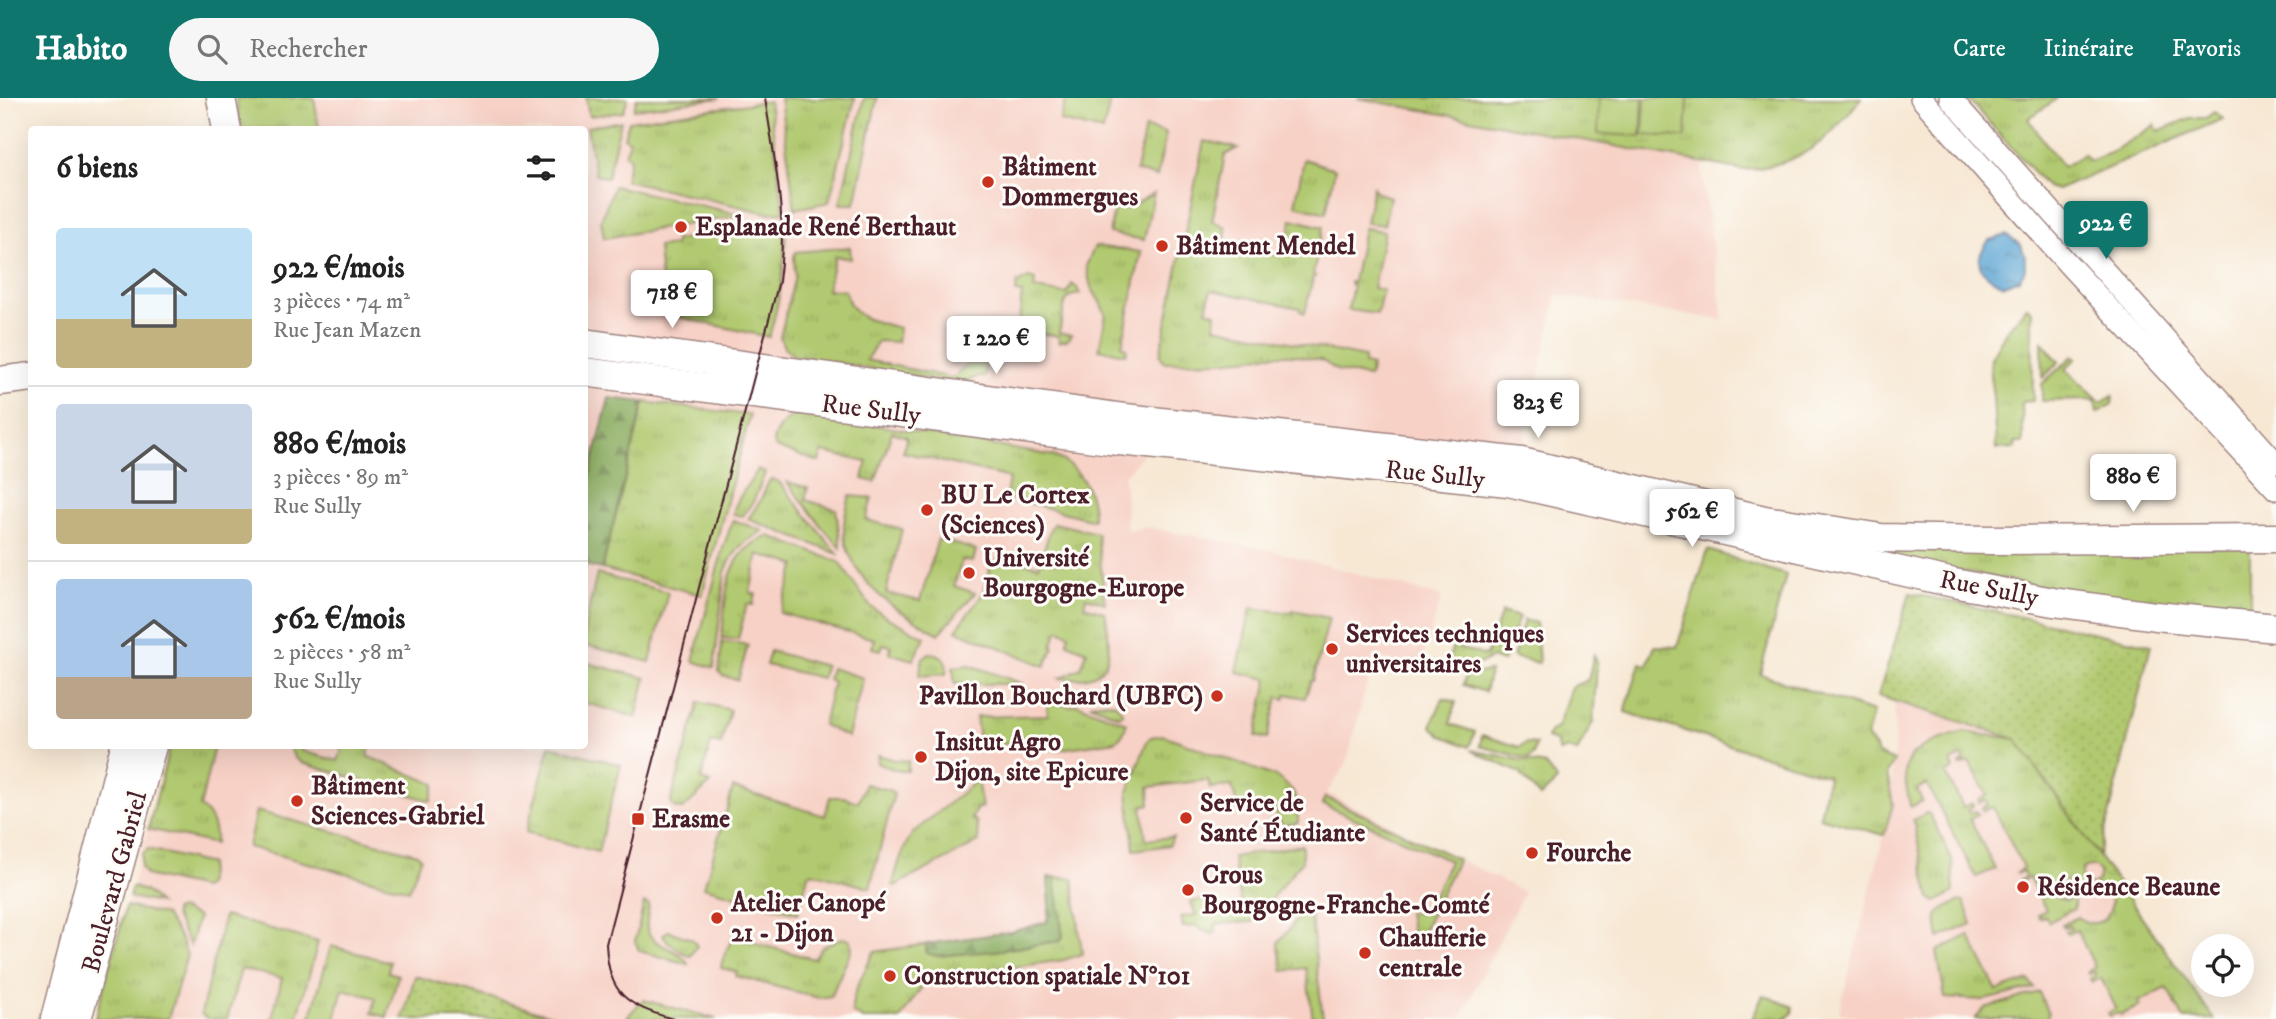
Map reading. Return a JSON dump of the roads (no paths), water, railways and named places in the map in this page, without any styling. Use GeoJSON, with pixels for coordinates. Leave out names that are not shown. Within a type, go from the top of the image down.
{"type":"FeatureCollection","features":[{"type":"Feature","properties":{"kind":"main road"},"geometry":{"type":"LineString","coordinates":[[204,98],[208,126]]}},
{"type":"Feature","properties":{"kind":"main road"},"geometry":{"type":"LineString","coordinates":[[221,98],[226,126]]}},
{"type":"Feature","properties":{"kind":"main road","name":"Rue Sully"},"geometry":{"type":"LineString","coordinates":[[588,344],[1125,418],[1522,462],[1765,520],[1881,538],[2276,538]]}},
{"type":"Feature","properties":{"kind":"main road","name":"Rue Sully"},"geometry":{"type":"LineString","coordinates":[[588,373],[1110,440],[1508,482],[1954,583],[2053,602],[2276,628]]}},
{"type":"Feature","properties":{"kind":"main road"},"geometry":{"type":"LineString","coordinates":[[0,381],[28,378]]}},
{"type":"Feature","properties":{"kind":"main road","name":"Boulevard Gabriel"},"geometry":{"type":"LineString","coordinates":[[55,1019],[124,749]]}},
{"type":"Feature","properties":{"kind":"main road","name":"Boulevard Gabriel"},"geometry":{"type":"LineString","coordinates":[[77,1019],[151,749]]}},
{"type":"Feature","properties":{"kind":"street"},"geometry":{"type":"LineString","coordinates":[[1921,98],[2069,265],[2276,489]]}},
{"type":"Feature","properties":{"kind":"street"},"geometry":{"type":"LineString","coordinates":[[1950,98],[2276,463]]}},
{"type":"Feature","properties":{"kind":"street"},"geometry":{"type":"LineString","coordinates":[[2069,265],[2125,294]]}},
{"type":"Feature","properties":{"kind":"water"},"geometry":{"type":"Polygon","coordinates":[[[2006,235],[2021,245],[2025,270],[2019,279],[2004,285],[1984,273],[1979,262],[1983,248],[1989,240],[2006,235]]]}},
{"type":"Feature","properties":{"kind":"tram line"},"geometry":{"type":"LineString","coordinates":[[673,1019],[643,1009],[623,995],[611,975],[606,944],[779,281],[781,213],[765,98]]}},
{"type":"Feature","properties":{"kind":"place","name":"Bâtiment Dommergues"},"geometry":{"type":"Point","coordinates":[988,182]}},
{"type":"Feature","properties":{"kind":"place","name":"Esplanade René Berthaut"},"geometry":{"type":"Point","coordinates":[681,227]}},
{"type":"Feature","properties":{"kind":"place","name":"Bâtiment Mendel"},"geometry":{"type":"Point","coordinates":[1162,246]}},
{"type":"Feature","properties":{"kind":"place","name":"BU Le Cortex (Sciences)"},"geometry":{"type":"Point","coordinates":[927,510]}},
{"type":"Feature","properties":{"kind":"place","name":"Université Bourgogne-Europe"},"geometry":{"type":"Point","coordinates":[969,573]}},
{"type":"Feature","properties":{"kind":"place","name":"Services techniques universitaires"},"geometry":{"type":"Point","coordinates":[1332,649]}},
{"type":"Feature","properties":{"kind":"place","name":"Pavillon Bouchard (UBFC)"},"geometry":{"type":"Point","coordinates":[1217,696]}},
{"type":"Feature","properties":{"kind":"place","name":"Insitut Agro Dijon, site Epicure"},"geometry":{"type":"Point","coordinates":[921,757]}},
{"type":"Feature","properties":{"kind":"place","name":"Bâtiment Sciences-Gabriel"},"geometry":{"type":"Point","coordinates":[297,801]}},
{"type":"Feature","properties":{"kind":"place","name":"Service de Santé Étudiante"},"geometry":{"type":"Point","coordinates":[1186,818]}},
{"type":"Feature","properties":{"kind":"place","name":"Erasme"},"geometry":{"type":"Point","coordinates":[638,819]}},
{"type":"Feature","properties":{"kind":"place","name":"Fourche"},"geometry":{"type":"Point","coordinates":[1532,853]}},
{"type":"Feature","properties":{"kind":"place","name":"Résidence Beaune"},"geometry":{"type":"Point","coordinates":[2023,887]}},
{"type":"Feature","properties":{"kind":"place","name":"Crous Bourgogne-Franche-Comté"},"geometry":{"type":"Point","coordinates":[1188,890]}},
{"type":"Feature","properties":{"kind":"place","name":"Atelier Canopé 21 - Dijon"},"geometry":{"type":"Point","coordinates":[717,918]}},
{"type":"Feature","properties":{"kind":"place","name":"Chaufferie centrale"},"geometry":{"type":"Point","coordinates":[1365,953]}},
{"type":"Feature","properties":{"kind":"place","name":"Construction spatiale N°101"},"geometry":{"type":"Point","coordinates":[890,976]}}]}
